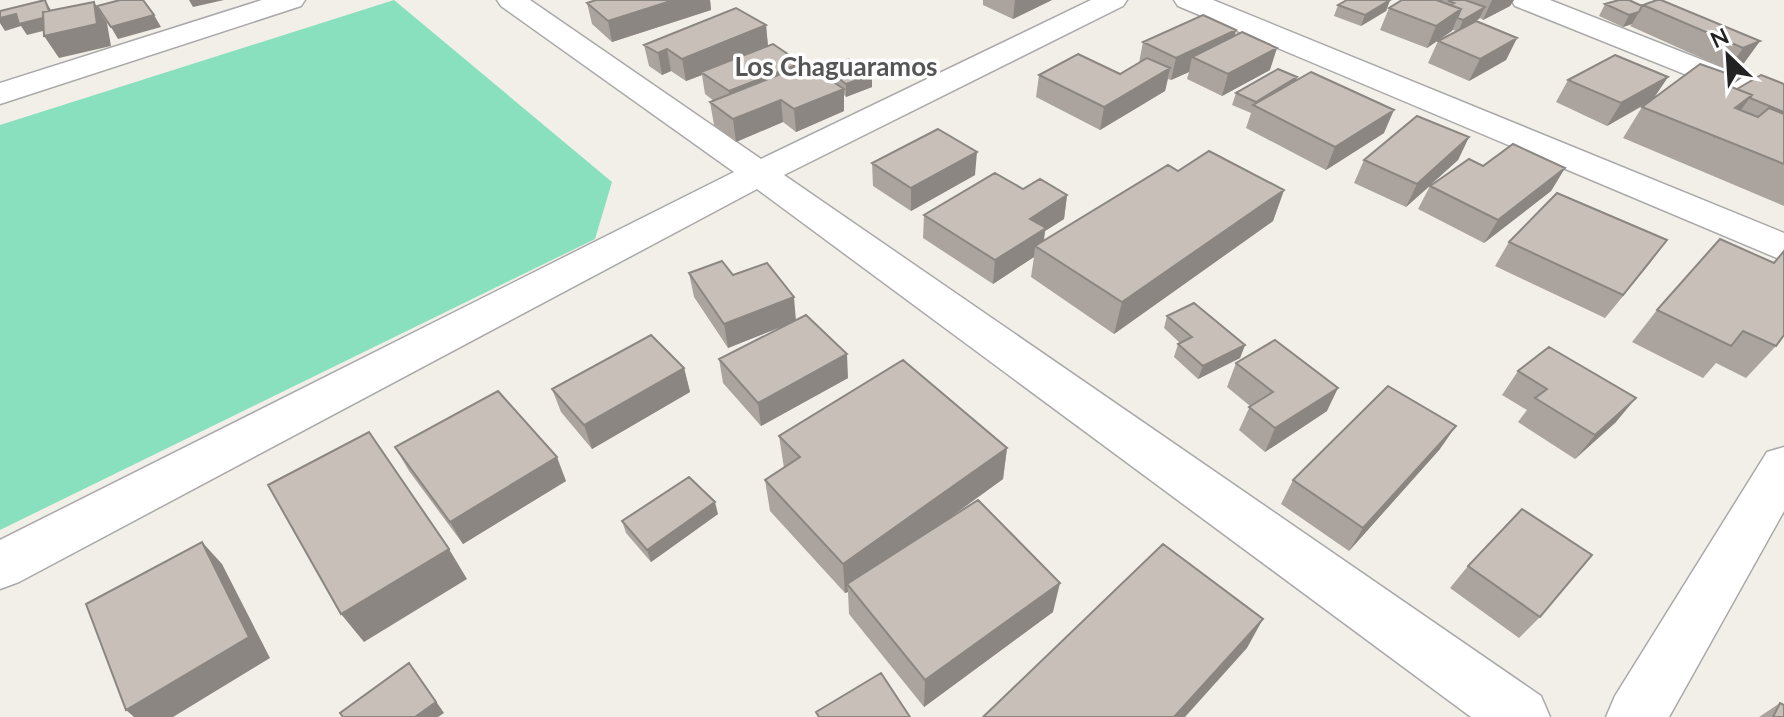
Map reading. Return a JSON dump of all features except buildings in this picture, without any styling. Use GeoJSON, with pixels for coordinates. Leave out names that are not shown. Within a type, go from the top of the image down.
{"type":"FeatureCollection","features":[{"type":"Feature","properties":{"kind":"street"},"geometry":{"type":"LineString","coordinates":[[0,94],[291,0]]}},
{"type":"Feature","properties":{"kind":"street"},"geometry":{"type":"LineString","coordinates":[[511,0],[1520,717]]}},
{"type":"Feature","properties":{"kind":"street"},"geometry":{"type":"LineString","coordinates":[[0,566],[758,174],[1113,0]]}},
{"type":"Feature","properties":{"kind":"street"},"geometry":{"type":"LineString","coordinates":[[1188,0],[1784,248]]}},
{"type":"Feature","properties":{"kind":"street"},"geometry":{"type":"LineString","coordinates":[[1525,0],[1784,104]]}},
{"type":"Feature","properties":{"kind":"street"},"geometry":{"type":"LineString","coordinates":[[1636,717],[1784,466]]}},
{"type":"Feature","properties":{"kind":"green space"},"geometry":{"type":"Polygon","coordinates":[[[394,0],[612,182],[595,239],[0,530],[0,125],[394,0]]]}},
{"type":"Feature","properties":{"kind":"district","name":"Los Chaguaramos"},"geometry":{"type":"Point","coordinates":[836,66]}}]}
